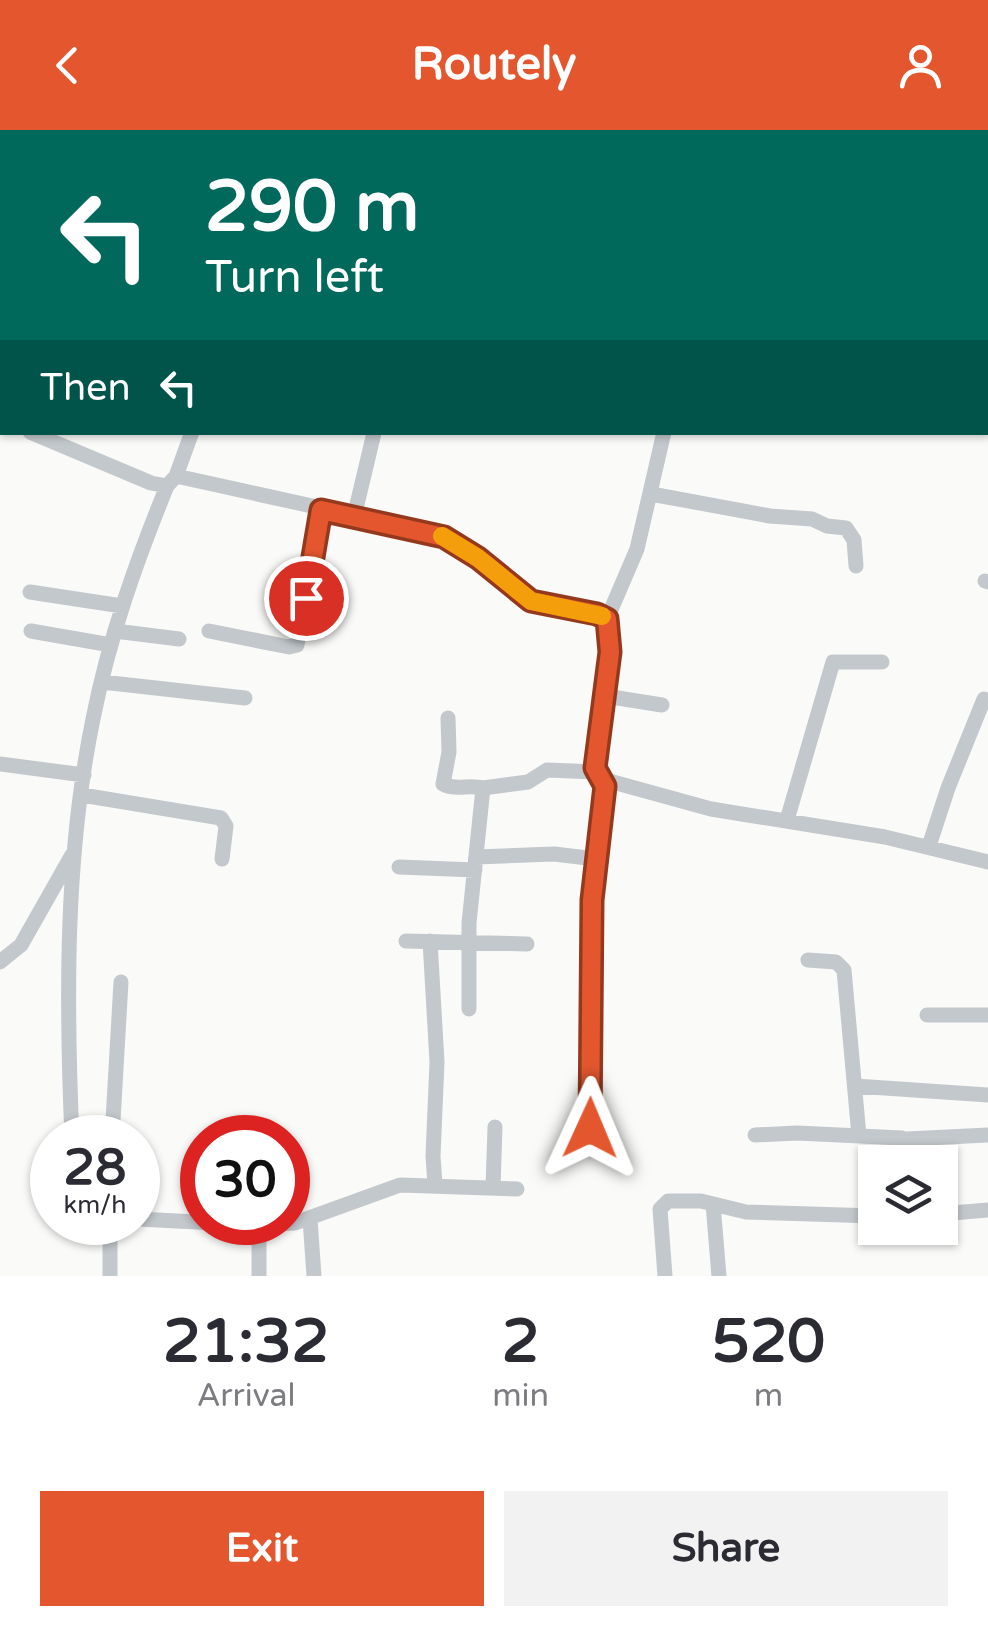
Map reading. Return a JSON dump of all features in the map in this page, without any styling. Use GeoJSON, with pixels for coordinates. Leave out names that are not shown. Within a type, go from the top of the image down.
{"type":"FeatureCollection","features":[{"type":"Feature","properties":{"kind":"street"},"geometry":{"type":"LineString","coordinates":[[72,1115],[69,977],[84,775],[122,606],[191,435]]}},
{"type":"Feature","properties":{"kind":"street"},"geometry":{"type":"LineString","coordinates":[[354,516],[374,435]]}},
{"type":"Feature","properties":{"kind":"street"},"geometry":{"type":"LineString","coordinates":[[590,1128],[592,900],[605,786],[595,761],[610,652],[607,619],[627,578],[663,435]]}},
{"type":"Feature","properties":{"kind":"street"},"geometry":{"type":"LineString","coordinates":[[58,439],[151,483],[172,481],[444,537],[478,558],[531,601],[607,619]]}},
{"type":"Feature","properties":{"kind":"street"},"geometry":{"type":"LineString","coordinates":[[650,494],[770,516],[812,519],[846,528],[854,540],[856,566]]}},
{"type":"Feature","properties":{"kind":"street"},"geometry":{"type":"LineString","coordinates":[[209,631],[289,647],[297,645],[321,510]]}},
{"type":"Feature","properties":{"kind":"street"},"geometry":{"type":"LineString","coordinates":[[30,592],[122,606]]}},
{"type":"Feature","properties":{"kind":"street"},"geometry":{"type":"LineString","coordinates":[[32,632],[179,639]]}},
{"type":"Feature","properties":{"kind":"street"},"geometry":{"type":"LineString","coordinates":[[787,820],[833,662],[882,662]]}},
{"type":"Feature","properties":{"kind":"street"},"geometry":{"type":"LineString","coordinates":[[102,682],[245,698]]}},
{"type":"Feature","properties":{"kind":"street"},"geometry":{"type":"LineString","coordinates":[[605,696],[662,705]]}},
{"type":"Feature","properties":{"kind":"street"},"geometry":{"type":"LineString","coordinates":[[929,846],[984,700]]}},
{"type":"Feature","properties":{"kind":"street"},"geometry":{"type":"LineString","coordinates":[[448,718],[449,752],[444,784],[450,788],[528,782],[547,770],[599,775],[711,809],[929,846],[988,862]]}},
{"type":"Feature","properties":{"kind":"street"},"geometry":{"type":"LineString","coordinates":[[0,764],[84,775]]}},
{"type":"Feature","properties":{"kind":"street"},"geometry":{"type":"LineString","coordinates":[[469,1009],[469,941],[483,788]]}},
{"type":"Feature","properties":{"kind":"street"},"geometry":{"type":"LineString","coordinates":[[82,795],[221,818],[226,826],[222,859]]}},
{"type":"Feature","properties":{"kind":"street"},"geometry":{"type":"LineString","coordinates":[[0,962],[21,945],[76,848]]}},
{"type":"Feature","properties":{"kind":"street"},"geometry":{"type":"LineString","coordinates":[[399,867],[475,864],[554,854],[596,859]]}},
{"type":"Feature","properties":{"kind":"street"},"geometry":{"type":"LineString","coordinates":[[406,941],[527,944]]}},
{"type":"Feature","properties":{"kind":"street"},"geometry":{"type":"LineString","coordinates":[[430,941],[438,1062],[434,1185]]}},
{"type":"Feature","properties":{"kind":"street"},"geometry":{"type":"LineString","coordinates":[[808,960],[836,962],[844,970],[859,1136]]}},
{"type":"Feature","properties":{"kind":"street"},"geometry":{"type":"LineString","coordinates":[[113,1115],[122,982]]}},
{"type":"Feature","properties":{"kind":"street"},"geometry":{"type":"LineString","coordinates":[[927,1015],[988,1015]]}},
{"type":"Feature","properties":{"kind":"street"},"geometry":{"type":"LineString","coordinates":[[855,1086],[988,1095]]}},
{"type":"Feature","properties":{"kind":"street"},"geometry":{"type":"LineString","coordinates":[[493,1188],[495,1127]]}},
{"type":"Feature","properties":{"kind":"street"},"geometry":{"type":"LineString","coordinates":[[756,1136],[908,1139],[988,1134]]}},
{"type":"Feature","properties":{"kind":"street"},"geometry":{"type":"LineString","coordinates":[[908,1139],[912,1145]]}},
{"type":"Feature","properties":{"kind":"street"},"geometry":{"type":"LineString","coordinates":[[314,1276],[310,1219],[400,1184],[517,1189]]}},
{"type":"Feature","properties":{"kind":"street"},"geometry":{"type":"LineString","coordinates":[[664,1276],[661,1205],[676,1200],[746,1212],[858,1215]]}},
{"type":"Feature","properties":{"kind":"street"},"geometry":{"type":"LineString","coordinates":[[713,1204],[719,1276]]}},
{"type":"Feature","properties":{"kind":"street"},"geometry":{"type":"LineString","coordinates":[[958,1212],[988,1210]]}},
{"type":"Feature","properties":{"kind":"street"},"geometry":{"type":"LineString","coordinates":[[110,1245],[110,1276]]}},
{"type":"Feature","properties":{"kind":"street"},"geometry":{"type":"LineString","coordinates":[[255,1245],[259,1276]]}},
{"type":"Feature","properties":{"kind":"slow traffic"},"geometry":{"type":"LineString","coordinates":[[442,536],[478,558],[531,601],[602,616]]}},
{"type":"Feature","properties":{"kind":"route"},"geometry":{"type":"LineString","coordinates":[[306,598],[321,510],[444,537],[478,558],[531,601],[607,619],[608,681],[595,768],[605,786],[592,900],[590,1128]]}}]}
